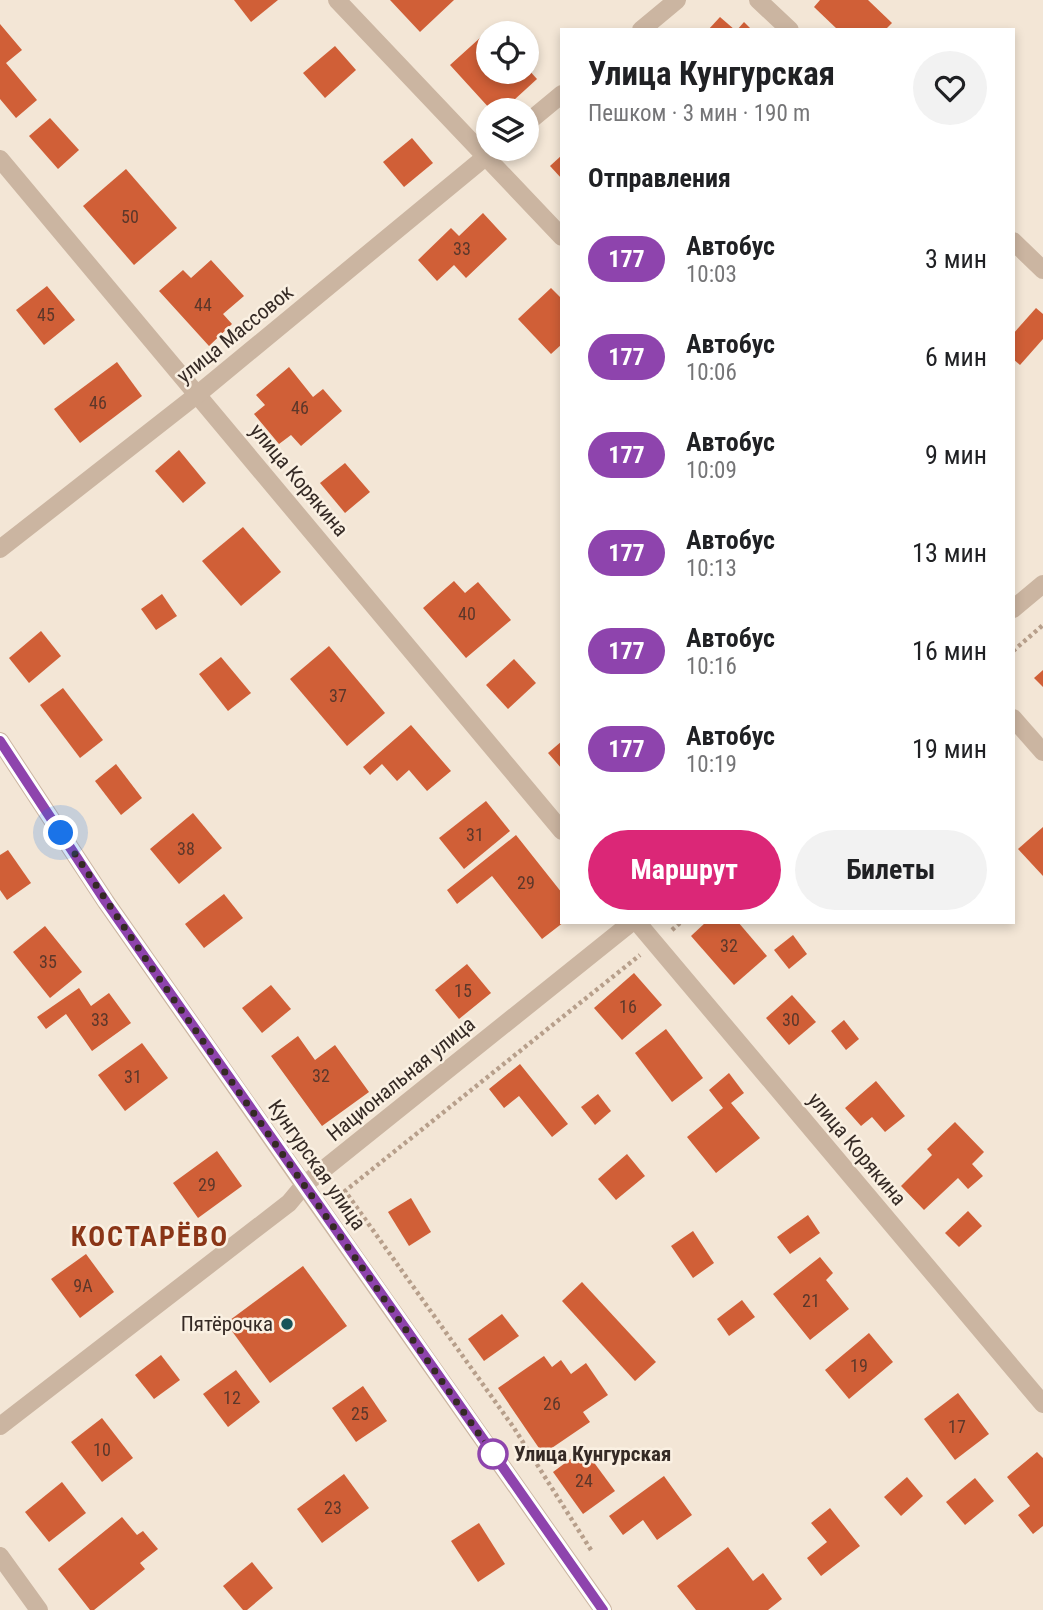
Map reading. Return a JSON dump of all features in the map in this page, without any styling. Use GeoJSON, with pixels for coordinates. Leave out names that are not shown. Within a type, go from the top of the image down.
{"type":"FeatureCollection","features":[{"type":"Feature","properties":{"kind":"street"},"geometry":{"type":"LineString","coordinates":[[337,0],[476,137]]}},
{"type":"Feature","properties":{"kind":"street"},"geometry":{"type":"LineString","coordinates":[[643,28],[677,0]]}},
{"type":"Feature","properties":{"kind":"street"},"geometry":{"type":"LineString","coordinates":[[758,0],[788,28]]}},
{"type":"Feature","properties":{"kind":"street"},"geometry":{"type":"LineString","coordinates":[[539,113],[560,96]]}},
{"type":"Feature","properties":{"kind":"street","name":"улица Корякина"},"geometry":{"type":"LineString","coordinates":[[0,159],[560,829]]}},
{"type":"Feature","properties":{"kind":"street","name":"улица Массовок"},"geometry":{"type":"LineString","coordinates":[[0,550],[198,394],[480,161]]}},
{"type":"Feature","properties":{"kind":"street"},"geometry":{"type":"LineString","coordinates":[[499,161],[560,235]]}},
{"type":"Feature","properties":{"kind":"street"},"geometry":{"type":"LineString","coordinates":[[1015,244],[1043,270]]}},
{"type":"Feature","properties":{"kind":"street"},"geometry":{"type":"LineString","coordinates":[[1015,607],[1043,584]]}},
{"type":"Feature","properties":{"kind":"street"},"geometry":{"type":"LineString","coordinates":[[1015,720],[1043,752]]}},
{"type":"Feature","properties":{"kind":"street","name":"Кунгурская улица"},"geometry":{"type":"LineString","coordinates":[[0,741],[106,902],[603,1610]]}},
{"type":"Feature","properties":{"kind":"street","name":"Национальная улица"},"geometry":{"type":"LineString","coordinates":[[0,1426],[289,1203],[304,1185],[632,924]]}},
{"type":"Feature","properties":{"kind":"street","name":"улица Корякина"},"geometry":{"type":"LineString","coordinates":[[637,924],[1043,1404]]}},
{"type":"Feature","properties":{"kind":"street"},"geometry":{"type":"LineString","coordinates":[[0,1556],[39,1610]]}},
{"type":"Feature","properties":{"kind":"path"},"geometry":{"type":"LineString","coordinates":[[1015,648],[1043,625]]}},
{"type":"Feature","properties":{"kind":"path"},"geometry":{"type":"LineString","coordinates":[[593,1553],[514,1428],[345,1191],[679,924]]}},
{"type":"Feature","properties":{"kind":"building"},"geometry":{"type":"Polygon","coordinates":[[[234,0],[278,0],[251,22],[234,0]]]}},
{"type":"Feature","properties":{"kind":"building"},"geometry":{"type":"Polygon","coordinates":[[[390,0],[454,0],[420,32],[390,0]]]}},
{"type":"Feature","properties":{"kind":"building"},"geometry":{"type":"Polygon","coordinates":[[[820,0],[868,0],[892,23],[887,28],[836,28],[814,7],[820,0]]]}},
{"type":"Feature","properties":{"kind":"building"},"geometry":{"type":"Polygon","coordinates":[[[720,17],[733,28],[710,28],[720,17]]]}},
{"type":"Feature","properties":{"kind":"building"},"geometry":{"type":"Polygon","coordinates":[[[744,22],[750,28],[739,28],[744,22]]]}},
{"type":"Feature","properties":{"kind":"building"},"geometry":{"type":"Polygon","coordinates":[[[0,24],[22,50],[6,63],[37,100],[16,118],[0,99],[0,24]]]}},
{"type":"Feature","properties":{"kind":"building"},"geometry":{"type":"Polygon","coordinates":[[[476,42],[476,84],[532,84],[516,98],[480,98],[450,65],[476,42]]]}},
{"type":"Feature","properties":{"kind":"building"},"geometry":{"type":"Polygon","coordinates":[[[335,46],[356,70],[325,98],[303,73],[335,46]]]}},
{"type":"Feature","properties":{"kind":"building"},"geometry":{"type":"Polygon","coordinates":[[[50,118],[79,150],[58,169],[29,136],[50,118]]]}},
{"type":"Feature","properties":{"kind":"building"},"geometry":{"type":"Polygon","coordinates":[[[412,138],[433,163],[404,187],[383,162],[412,138]]]}},
{"type":"Feature","properties":{"kind":"building"},"geometry":{"type":"Polygon","coordinates":[[[560,157],[560,177],[550,166],[560,157]]]}},
{"type":"Feature","properties":{"kind":"building"},"geometry":{"type":"Polygon","coordinates":[[[126,169],[177,228],[134,265],[83,206],[126,169]]]}},
{"type":"Feature","properties":{"kind":"building"},"geometry":{"type":"Polygon","coordinates":[[[483,213],[507,239],[466,278],[454,265],[437,281],[418,260],[451,228],[459,236],[483,213]]]}},
{"type":"Feature","properties":{"kind":"building"},"geometry":{"type":"Polygon","coordinates":[[[211,260],[244,296],[223,314],[232,324],[209,346],[159,291],[183,270],[191,278],[211,260]]]}},
{"type":"Feature","properties":{"kind":"building"},"geometry":{"type":"Polygon","coordinates":[[[47,286],[75,320],[44,345],[16,310],[47,286]]]}},
{"type":"Feature","properties":{"kind":"building"},"geometry":{"type":"Polygon","coordinates":[[[551,288],[560,297],[560,346],[551,354],[518,319],[551,288]]]}},
{"type":"Feature","properties":{"kind":"building"},"geometry":{"type":"Polygon","coordinates":[[[1036,308],[1043,314],[1043,339],[1020,365],[1015,361],[1015,332],[1036,308]]]}},
{"type":"Feature","properties":{"kind":"building"},"geometry":{"type":"Polygon","coordinates":[[[117,362],[142,396],[80,443],[54,409],[117,362]]]}},
{"type":"Feature","properties":{"kind":"building"},"geometry":{"type":"Polygon","coordinates":[[[289,367],[313,397],[323,389],[342,411],[301,446],[291,435],[279,444],[254,414],[265,405],[256,395],[289,367]]]}},
{"type":"Feature","properties":{"kind":"building"},"geometry":{"type":"Polygon","coordinates":[[[179,450],[206,483],[183,503],[155,471],[179,450]]]}},
{"type":"Feature","properties":{"kind":"building"},"geometry":{"type":"Polygon","coordinates":[[[345,463],[370,492],[345,513],[320,483],[345,463]]]}},
{"type":"Feature","properties":{"kind":"building"},"geometry":{"type":"Polygon","coordinates":[[[243,527],[281,572],[241,606],[202,561],[243,527]]]}},
{"type":"Feature","properties":{"kind":"building"},"geometry":{"type":"Polygon","coordinates":[[[454,581],[465,593],[478,582],[511,620],[466,658],[423,608],[454,581]]]}},
{"type":"Feature","properties":{"kind":"building"},"geometry":{"type":"Polygon","coordinates":[[[162,594],[177,616],[156,630],[141,609],[162,594]]]}},
{"type":"Feature","properties":{"kind":"building"},"geometry":{"type":"Polygon","coordinates":[[[41,631],[61,656],[29,683],[9,658],[41,631]]]}},
{"type":"Feature","properties":{"kind":"building"},"geometry":{"type":"Polygon","coordinates":[[[329,646],[385,713],[347,746],[290,679],[329,646]]]}},
{"type":"Feature","properties":{"kind":"building"},"geometry":{"type":"Polygon","coordinates":[[[221,657],[251,693],[228,711],[199,674],[221,657]]]}},
{"type":"Feature","properties":{"kind":"building"},"geometry":{"type":"Polygon","coordinates":[[[514,659],[536,683],[508,709],[486,685],[514,659]]]}},
{"type":"Feature","properties":{"kind":"building"},"geometry":{"type":"Polygon","coordinates":[[[1043,670],[1043,687],[1034,678],[1043,670]]]}},
{"type":"Feature","properties":{"kind":"building"},"geometry":{"type":"Polygon","coordinates":[[[63,688],[103,740],[80,758],[40,705],[63,688]]]}},
{"type":"Feature","properties":{"kind":"building"},"geometry":{"type":"Polygon","coordinates":[[[411,725],[451,771],[427,791],[409,770],[397,781],[382,764],[370,775],[363,767],[411,725]]]}},
{"type":"Feature","properties":{"kind":"building"},"geometry":{"type":"Polygon","coordinates":[[[560,743],[560,767],[548,753],[560,743]]]}},
{"type":"Feature","properties":{"kind":"building"},"geometry":{"type":"Polygon","coordinates":[[[116,764],[142,798],[121,815],[95,781],[116,764]]]}},
{"type":"Feature","properties":{"kind":"building"},"geometry":{"type":"Polygon","coordinates":[[[486,801],[510,831],[464,869],[439,838],[486,801]]]}},
{"type":"Feature","properties":{"kind":"building"},"geometry":{"type":"Polygon","coordinates":[[[193,813],[222,848],[179,884],[150,849],[193,813]]]}},
{"type":"Feature","properties":{"kind":"building"},"geometry":{"type":"Polygon","coordinates":[[[1043,827],[1043,876],[1018,849],[1043,827]]]}},
{"type":"Feature","properties":{"kind":"building"},"geometry":{"type":"Polygon","coordinates":[[[516,835],[560,890],[561,924],[542,939],[492,876],[457,904],[447,890],[516,835]]]}},
{"type":"Feature","properties":{"kind":"building"},"geometry":{"type":"Polygon","coordinates":[[[8,850],[31,883],[7,900],[0,890],[0,855],[8,850]]]}},
{"type":"Feature","properties":{"kind":"building"},"geometry":{"type":"Polygon","coordinates":[[[224,894],[243,918],[204,948],[185,924],[224,894]]]}},
{"type":"Feature","properties":{"kind":"building"},"geometry":{"type":"Polygon","coordinates":[[[704,924],[740,924],[767,956],[734,985],[691,936],[704,924]]]}},
{"type":"Feature","properties":{"kind":"building"},"geometry":{"type":"Polygon","coordinates":[[[45,926],[82,972],[50,998],[13,952],[45,926]]]}},
{"type":"Feature","properties":{"kind":"building"},"geometry":{"type":"Polygon","coordinates":[[[793,935],[807,954],[789,969],[774,950],[793,935]]]}},
{"type":"Feature","properties":{"kind":"building"},"geometry":{"type":"Polygon","coordinates":[[[467,964],[491,993],[459,1019],[435,990],[467,964]]]}},
{"type":"Feature","properties":{"kind":"building"},"geometry":{"type":"Polygon","coordinates":[[[634,973],[662,1005],[622,1040],[594,1008],[634,973]]]}},
{"type":"Feature","properties":{"kind":"building"},"geometry":{"type":"Polygon","coordinates":[[[271,985],[291,1009],[262,1033],[242,1008],[271,985]]]}},
{"type":"Feature","properties":{"kind":"building"},"geometry":{"type":"Polygon","coordinates":[[[79,988],[91,1006],[109,993],[131,1023],[92,1051],[66,1014],[46,1029],[37,1017],[79,988]]]}},
{"type":"Feature","properties":{"kind":"building"},"geometry":{"type":"Polygon","coordinates":[[[792,995],[816,1022],[789,1045],[766,1018],[792,995]]]}},
{"type":"Feature","properties":{"kind":"building"},"geometry":{"type":"Polygon","coordinates":[[[844,1020],[859,1039],[846,1050],[831,1031],[844,1020]]]}},
{"type":"Feature","properties":{"kind":"building"},"geometry":{"type":"Polygon","coordinates":[[[666,1029],[703,1078],[672,1102],[635,1053],[666,1029]]]}},
{"type":"Feature","properties":{"kind":"building"},"geometry":{"type":"Polygon","coordinates":[[[298,1036],[315,1060],[335,1045],[369,1092],[322,1126],[271,1056],[298,1036]]]}},
{"type":"Feature","properties":{"kind":"building"},"geometry":{"type":"Polygon","coordinates":[[[142,1043],[168,1078],[125,1111],[98,1075],[142,1043]]]}},
{"type":"Feature","properties":{"kind":"building"},"geometry":{"type":"Polygon","coordinates":[[[520,1064],[568,1124],[552,1137],[519,1096],[504,1108],[489,1089],[520,1064]]]}},
{"type":"Feature","properties":{"kind":"building"},"geometry":{"type":"Polygon","coordinates":[[[729,1073],[744,1093],[731,1103],[760,1138],[716,1173],[687,1137],[723,1108],[709,1090],[729,1073]]]}},
{"type":"Feature","properties":{"kind":"building"},"geometry":{"type":"Polygon","coordinates":[[[876,1081],[905,1116],[885,1132],[872,1117],[861,1126],[845,1108],[876,1081]]]}},
{"type":"Feature","properties":{"kind":"building"},"geometry":{"type":"Polygon","coordinates":[[[598,1094],[611,1111],[595,1125],[581,1107],[598,1094]]]}},
{"type":"Feature","properties":{"kind":"building"},"geometry":{"type":"Polygon","coordinates":[[[955,1122],[984,1152],[972,1164],[983,1176],[968,1189],[958,1178],[924,1210],[901,1186],[932,1155],[927,1149],[955,1122]]]}},
{"type":"Feature","properties":{"kind":"building"},"geometry":{"type":"Polygon","coordinates":[[[217,1151],[242,1186],[198,1218],[173,1183],[217,1151]]]}},
{"type":"Feature","properties":{"kind":"building"},"geometry":{"type":"Polygon","coordinates":[[[627,1154],[645,1176],[616,1200],[598,1179],[627,1154]]]}},
{"type":"Feature","properties":{"kind":"building"},"geometry":{"type":"Polygon","coordinates":[[[411,1198],[431,1232],[409,1246],[388,1212],[411,1198]]]}},
{"type":"Feature","properties":{"kind":"building"},"geometry":{"type":"Polygon","coordinates":[[[968,1211],[982,1226],[959,1247],[945,1233],[968,1211]]]}},
{"type":"Feature","properties":{"kind":"building"},"geometry":{"type":"Polygon","coordinates":[[[808,1215],[820,1233],[790,1254],[777,1237],[808,1215]]]}},
{"type":"Feature","properties":{"kind":"building"},"geometry":{"type":"Polygon","coordinates":[[[693,1231],[714,1263],[693,1278],[671,1246],[693,1231]]]}},
{"type":"Feature","properties":{"kind":"building"},"geometry":{"type":"Polygon","coordinates":[[[86,1254],[114,1292],[80,1318],[51,1279],[86,1254]]]}},
{"type":"Feature","properties":{"kind":"building"},"geometry":{"type":"Polygon","coordinates":[[[820,1257],[833,1273],[826,1280],[849,1309],[810,1340],[773,1294],[820,1257]]]}},
{"type":"Feature","properties":{"kind":"building","name":"Пятёрочка"},"geometry":{"type":"Polygon","coordinates":[[[303,1266],[347,1326],[270,1383],[226,1323],[303,1266]]]}},
{"type":"Feature","properties":{"kind":"building"},"geometry":{"type":"Polygon","coordinates":[[[582,1282],[656,1362],[635,1381],[562,1301],[582,1282]]]}},
{"type":"Feature","properties":{"kind":"building"},"geometry":{"type":"Polygon","coordinates":[[[742,1300],[755,1317],[729,1336],[717,1319],[742,1300]]]}},
{"type":"Feature","properties":{"kind":"building"},"geometry":{"type":"Polygon","coordinates":[[[502,1314],[519,1336],[484,1361],[468,1339],[502,1314]]]}},
{"type":"Feature","properties":{"kind":"building"},"geometry":{"type":"Polygon","coordinates":[[[869,1333],[893,1362],[849,1399],[825,1370],[869,1333]]]}},
{"type":"Feature","properties":{"kind":"building"},"geometry":{"type":"Polygon","coordinates":[[[161,1355],[180,1380],[154,1399],[135,1375],[161,1355]]]}},
{"type":"Feature","properties":{"kind":"building"},"geometry":{"type":"Polygon","coordinates":[[[544,1356],[552,1367],[561,1360],[571,1374],[586,1363],[608,1395],[583,1412],[590,1422],[543,1454],[498,1388],[544,1356]]]}},
{"type":"Feature","properties":{"kind":"building"},"geometry":{"type":"Polygon","coordinates":[[[236,1370],[260,1402],[228,1427],[203,1394],[236,1370]]]}},
{"type":"Feature","properties":{"kind":"building"},"geometry":{"type":"Polygon","coordinates":[[[363,1386],[387,1421],[356,1442],[332,1408],[363,1386]]]}},
{"type":"Feature","properties":{"kind":"building"},"geometry":{"type":"Polygon","coordinates":[[[958,1393],[989,1434],[955,1460],[924,1419],[958,1393]]]}},
{"type":"Feature","properties":{"kind":"building"},"geometry":{"type":"Polygon","coordinates":[[[102,1418],[133,1458],[102,1482],[71,1442],[102,1418]]]}},
{"type":"Feature","properties":{"kind":"building"},"geometry":{"type":"Polygon","coordinates":[[[584,1449],[615,1491],[583,1514],[553,1472],[584,1449]]]}},
{"type":"Feature","properties":{"kind":"building"},"geometry":{"type":"Polygon","coordinates":[[[1037,1452],[1043,1458],[1043,1526],[1033,1534],[1018,1515],[1030,1506],[1007,1477],[1037,1452]]]}},
{"type":"Feature","properties":{"kind":"building"},"geometry":{"type":"Polygon","coordinates":[[[344,1474],[369,1508],[322,1543],[297,1509],[344,1474]]]}},
{"type":"Feature","properties":{"kind":"building"},"geometry":{"type":"Polygon","coordinates":[[[664,1476],[692,1515],[657,1540],[643,1520],[623,1535],[609,1516],[664,1476]]]}},
{"type":"Feature","properties":{"kind":"building"},"geometry":{"type":"Polygon","coordinates":[[[907,1477],[923,1496],[901,1516],[884,1497],[907,1477]]]}},
{"type":"Feature","properties":{"kind":"building"},"geometry":{"type":"Polygon","coordinates":[[[975,1478],[994,1501],[965,1525],[946,1502],[975,1478]]]}},
{"type":"Feature","properties":{"kind":"building"},"geometry":{"type":"Polygon","coordinates":[[[62,1482],[86,1513],[49,1542],[25,1512],[62,1482]]]}},
{"type":"Feature","properties":{"kind":"building"},"geometry":{"type":"Polygon","coordinates":[[[830,1508],[860,1546],[821,1576],[807,1558],[827,1542],[811,1523],[830,1508]]]}},
{"type":"Feature","properties":{"kind":"building"},"geometry":{"type":"Polygon","coordinates":[[[122,1517],[137,1535],[143,1531],[158,1549],[140,1563],[145,1569],[94,1610],[90,1610],[58,1569],[122,1517]]]}},
{"type":"Feature","properties":{"kind":"building"},"geometry":{"type":"Polygon","coordinates":[[[479,1523],[505,1564],[478,1582],[451,1541],[479,1523]]]}},
{"type":"Feature","properties":{"kind":"building"},"geometry":{"type":"Polygon","coordinates":[[[728,1547],[753,1581],[763,1573],[782,1599],[768,1610],[696,1610],[677,1586],[728,1547]]]}},
{"type":"Feature","properties":{"kind":"building"},"geometry":{"type":"Polygon","coordinates":[[[252,1562],[273,1588],[247,1610],[243,1610],[223,1586],[252,1562]]]}},
{"type":"Feature","properties":{"kind":"bus line","name":"177"},"geometry":{"type":"LineString","coordinates":[[0,741],[106,902],[603,1610]]}},
{"type":"Feature","properties":{"kind":"place","name":"Пятёрочка"},"geometry":{"type":"Point","coordinates":[287,1324]}},
{"type":"Feature","properties":{"kind":"place","name":"Улица Кунгурская"},"geometry":{"type":"Point","coordinates":[493,1454]}},
{"type":"Feature","properties":{"kind":"district","name":"КОСТАРЁВО"},"geometry":{"type":"Point","coordinates":[150,1236]}},
{"type":"Feature","properties":{"kind":"route"},"geometry":{"type":"LineString","coordinates":[[61,833],[151,967],[493,1454]]}}]}
